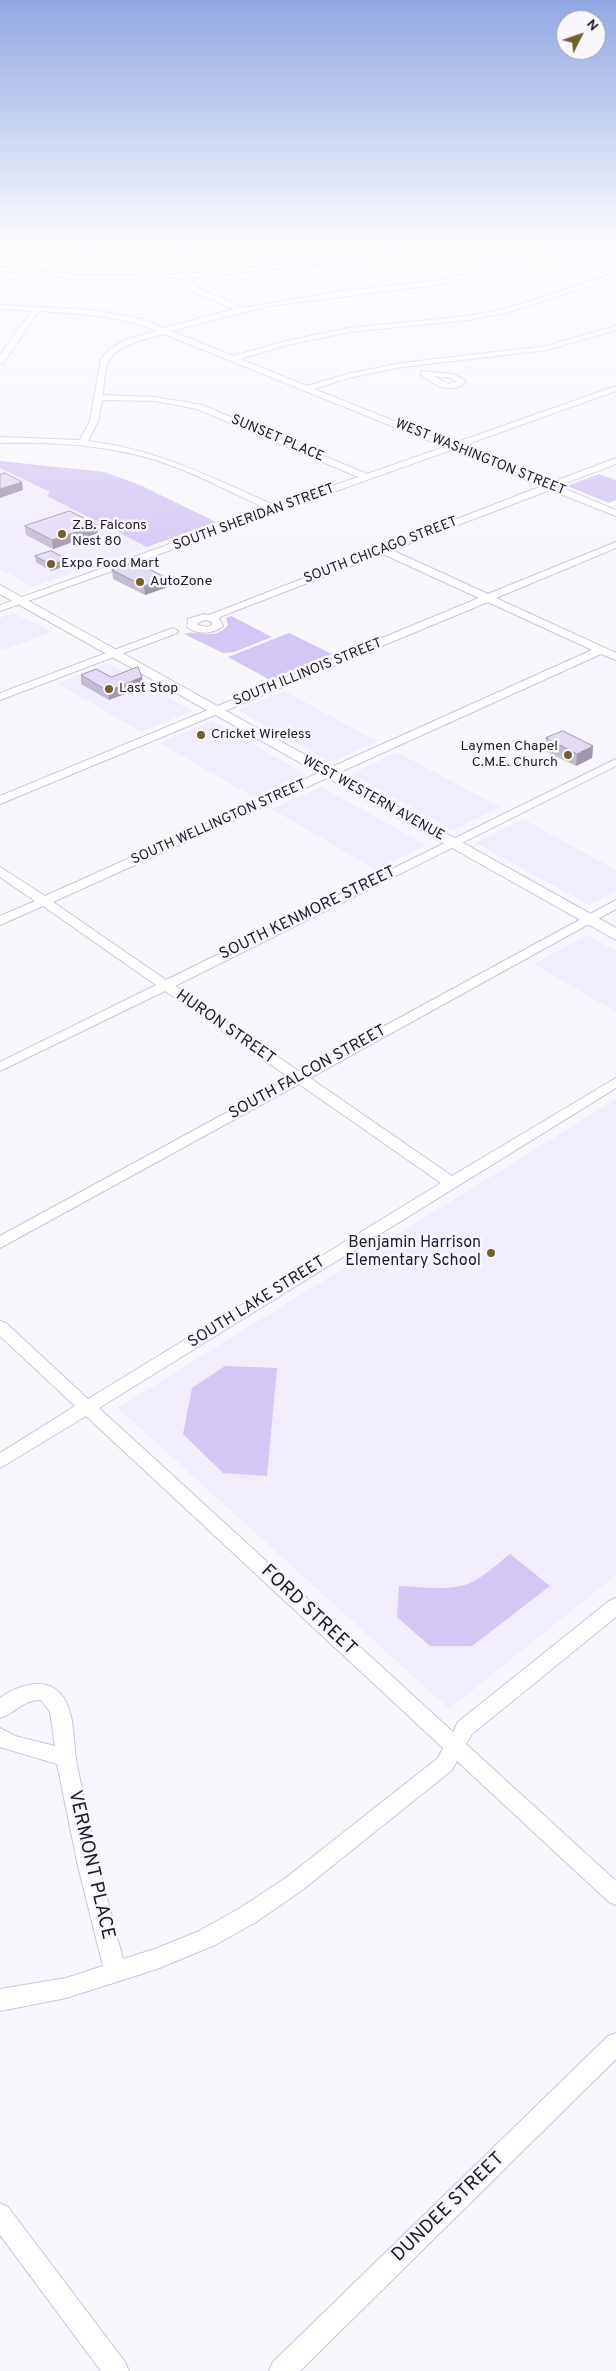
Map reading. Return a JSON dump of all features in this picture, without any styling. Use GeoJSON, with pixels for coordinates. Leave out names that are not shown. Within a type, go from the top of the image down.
{"type":"FeatureCollection","features":[{"type":"Feature","properties":{"kind":"main road","name":"WEST WESTERN AVENUE"},"geometry":{"type":"LineString","coordinates":[[0,589],[616,935]]}},
{"type":"Feature","properties":{"kind":"street"},"geometry":{"type":"LineString","coordinates":[[83,442],[92,428],[102,368],[108,356],[113,353]]}},
{"type":"Feature","properties":{"kind":"street","name":"WEST WASHINGTON STREET"},"geometry":{"type":"LineString","coordinates":[[221,353],[616,513]]}},
{"type":"Feature","properties":{"kind":"street"},"geometry":{"type":"LineString","coordinates":[[234,358],[253,353]]}},
{"type":"Feature","properties":{"kind":"street"},"geometry":{"type":"LineString","coordinates":[[308,388],[362,373],[411,364],[510,353]]}},
{"type":"Feature","properties":{"kind":"street"},"geometry":{"type":"LineString","coordinates":[[411,364],[424,373]]}},
{"type":"Feature","properties":{"kind":"street","name":"SOUTH SHERIDAN STREET"},"geometry":{"type":"LineString","coordinates":[[0,608],[616,388]]}},
{"type":"Feature","properties":{"kind":"street","name":"SUNSET PLACE"},"geometry":{"type":"LineString","coordinates":[[98,397],[155,399],[200,407],[366,478]]}},
{"type":"Feature","properties":{"kind":"street"},"geometry":{"type":"LineString","coordinates":[[0,440],[83,442],[120,448],[159,458],[276,510]]}},
{"type":"Feature","properties":{"kind":"street","name":"SOUTH CHICAGO STREET"},"geometry":{"type":"LineString","coordinates":[[212,618],[218,614],[616,461]]}},
{"type":"Feature","properties":{"kind":"street","name":"SOUTH ILLINOIS STREET"},"geometry":{"type":"LineString","coordinates":[[0,800],[616,545]]}},
{"type":"Feature","properties":{"kind":"street"},"geometry":{"type":"LineString","coordinates":[[383,550],[616,657]]}},
{"type":"Feature","properties":{"kind":"street"},"geometry":{"type":"LineString","coordinates":[[0,697],[173,631]]}},
{"type":"Feature","properties":{"kind":"street","name":"SOUTH WELLINGTON STREET"},"geometry":{"type":"LineString","coordinates":[[0,921],[601,650]]}},
{"type":"Feature","properties":{"kind":"street","name":"SOUTH KENMORE STREET"},"geometry":{"type":"LineString","coordinates":[[0,1067],[616,762]]}},
{"type":"Feature","properties":{"kind":"street","name":"HURON STREET"},"geometry":{"type":"LineString","coordinates":[[0,871],[452,1183]]}},
{"type":"Feature","properties":{"kind":"street","name":"SOUTH FALCON STREET"},"geometry":{"type":"LineString","coordinates":[[0,1243],[616,904]]}},
{"type":"Feature","properties":{"kind":"street","name":"SOUTH LAKE STREET"},"geometry":{"type":"LineString","coordinates":[[0,1461],[616,1082]]}},
{"type":"Feature","properties":{"kind":"street","name":"FORD STREET"},"geometry":{"type":"LineString","coordinates":[[0,1327],[616,1895]]}},
{"type":"Feature","properties":{"kind":"street"},"geometry":{"type":"LineString","coordinates":[[0,2000],[66,1988],[157,1959],[208,1938],[248,1915],[294,1884],[445,1764],[465,1728],[616,1606]]}},
{"type":"Feature","properties":{"kind":"street","name":"VERMONT PLACE"},"geometry":{"type":"LineString","coordinates":[[0,1710],[19,1695],[38,1692],[52,1698],[58,1708],[66,1758],[116,1972]]}},
{"type":"Feature","properties":{"kind":"street"},"geometry":{"type":"LineString","coordinates":[[0,1736],[10,1743],[66,1758]]}},
{"type":"Feature","properties":{"kind":"street","name":"DUNDEE STREET"},"geometry":{"type":"LineString","coordinates":[[282,2371],[616,2044]]}},
{"type":"Feature","properties":{"kind":"street"},"geometry":{"type":"LineString","coordinates":[[0,2215],[116,2371]]}},
{"type":"Feature","properties":{"kind":"shaded area"},"geometry":{"type":"Polygon","coordinates":[[[0,461],[104,472],[140,485],[216,522],[147,547],[47,496],[50,492],[0,468],[0,461]]]}},
{"type":"Feature","properties":{"kind":"shaded area"},"geometry":{"type":"Polygon","coordinates":[[[0,468],[50,492],[47,496],[147,547],[33,587],[0,569],[0,468]]]}},
{"type":"Feature","properties":{"kind":"shaded area"},"geometry":{"type":"Polygon","coordinates":[[[599,474],[616,480],[616,500],[609,503],[567,486],[599,474]]]}},
{"type":"Feature","properties":{"kind":"shaded area"},"geometry":{"type":"Polygon","coordinates":[[[12,613],[52,632],[3,650],[0,648],[0,618],[12,613]]]}},
{"type":"Feature","properties":{"kind":"shaded area"},"geometry":{"type":"Polygon","coordinates":[[[231,616],[272,637],[234,652],[223,653],[184,634],[218,633],[228,625],[226,618],[231,616]]]}},
{"type":"Feature","properties":{"kind":"shaded area"},"geometry":{"type":"Polygon","coordinates":[[[289,633],[332,654],[270,680],[228,657],[289,633]]]}},
{"type":"Feature","properties":{"kind":"shaded area"},"geometry":{"type":"Polygon","coordinates":[[[109,663],[192,711],[141,732],[57,683],[109,663]]]}},
{"type":"Feature","properties":{"kind":"shaded area"},"geometry":{"type":"Polygon","coordinates":[[[284,691],[377,741],[331,762],[238,710],[284,691]]]}},
{"type":"Feature","properties":{"kind":"shaded area"},"geometry":{"type":"Polygon","coordinates":[[[212,721],[304,774],[253,797],[160,743],[212,721]]]}},
{"type":"Feature","properties":{"kind":"shaded area"},"geometry":{"type":"Polygon","coordinates":[[[397,752],[500,807],[453,830],[352,774],[397,752]]]}},
{"type":"Feature","properties":{"kind":"shaded area"},"geometry":{"type":"Polygon","coordinates":[[[321,787],[426,845],[376,870],[272,809],[321,787]]]}},
{"type":"Feature","properties":{"kind":"shaded area"},"geometry":{"type":"Polygon","coordinates":[[[523,819],[616,870],[616,891],[589,905],[476,843],[523,819]]]}},
{"type":"Feature","properties":{"kind":"shaded area"},"geometry":{"type":"Polygon","coordinates":[[[587,935],[616,951],[616,1012],[534,964],[587,935]]]}},
{"type":"Feature","properties":{"kind":"shaded area","name":"Benjamin Harrison Elementary School"},"geometry":{"type":"Polygon","coordinates":[[[616,1099],[616,1575],[449,1709],[118,1408],[616,1099]]]}},
{"type":"Feature","properties":{"kind":"shaded area"},"geometry":{"type":"Polygon","coordinates":[[[225,1366],[277,1368],[267,1476],[223,1473],[183,1434],[192,1388],[225,1366]]]}},
{"type":"Feature","properties":{"kind":"shaded area"},"geometry":{"type":"Polygon","coordinates":[[[510,1554],[550,1586],[472,1646],[430,1646],[397,1617],[399,1586],[446,1588],[464,1585],[482,1576],[510,1554]]]}},
{"type":"Feature","properties":{"kind":"building"},"geometry":{"type":"Polygon","coordinates":[[[5,473],[22,482],[0,489],[0,475],[5,473]]]}},
{"type":"Feature","properties":{"kind":"building"},"geometry":{"type":"Polygon","coordinates":[[[70,511],[97,525],[52,540],[25,526],[70,511]]]}},
{"type":"Feature","properties":{"kind":"building"},"geometry":{"type":"Polygon","coordinates":[[[51,551],[67,559],[51,565],[35,556],[51,551]]]}},
{"type":"Feature","properties":{"kind":"building"},"geometry":{"type":"Polygon","coordinates":[[[135,562],[167,578],[144,586],[112,570],[135,562]]]}},
{"type":"Feature","properties":{"kind":"building"},"geometry":{"type":"Polygon","coordinates":[[[138,667],[142,677],[108,691],[81,675],[96,669],[111,677],[138,667]]]}},
{"type":"Feature","properties":{"kind":"building"},"geometry":{"type":"Polygon","coordinates":[[[563,731],[593,746],[577,754],[546,738],[563,731]]]}},
{"type":"Feature","properties":{"kind":"place","name":"Z.B. Falcons Nest 80"},"geometry":{"type":"Point","coordinates":[62,534]}},
{"type":"Feature","properties":{"kind":"place","name":"Expo Food Mart"},"geometry":{"type":"Point","coordinates":[51,564]}},
{"type":"Feature","properties":{"kind":"place","name":"AutoZone"},"geometry":{"type":"Point","coordinates":[140,582]}},
{"type":"Feature","properties":{"kind":"place","name":"Last Stop"},"geometry":{"type":"Point","coordinates":[109,689]}},
{"type":"Feature","properties":{"kind":"place","name":"Cricket Wireless"},"geometry":{"type":"Point","coordinates":[201,735]}},
{"type":"Feature","properties":{"kind":"place","name":"Laymen Chapel C.M.E. Church"},"geometry":{"type":"Point","coordinates":[568,755]}},
{"type":"Feature","properties":{"kind":"place","name":"Benjamin Harrison Elementary School"},"geometry":{"type":"Point","coordinates":[491,1253]}}]}
